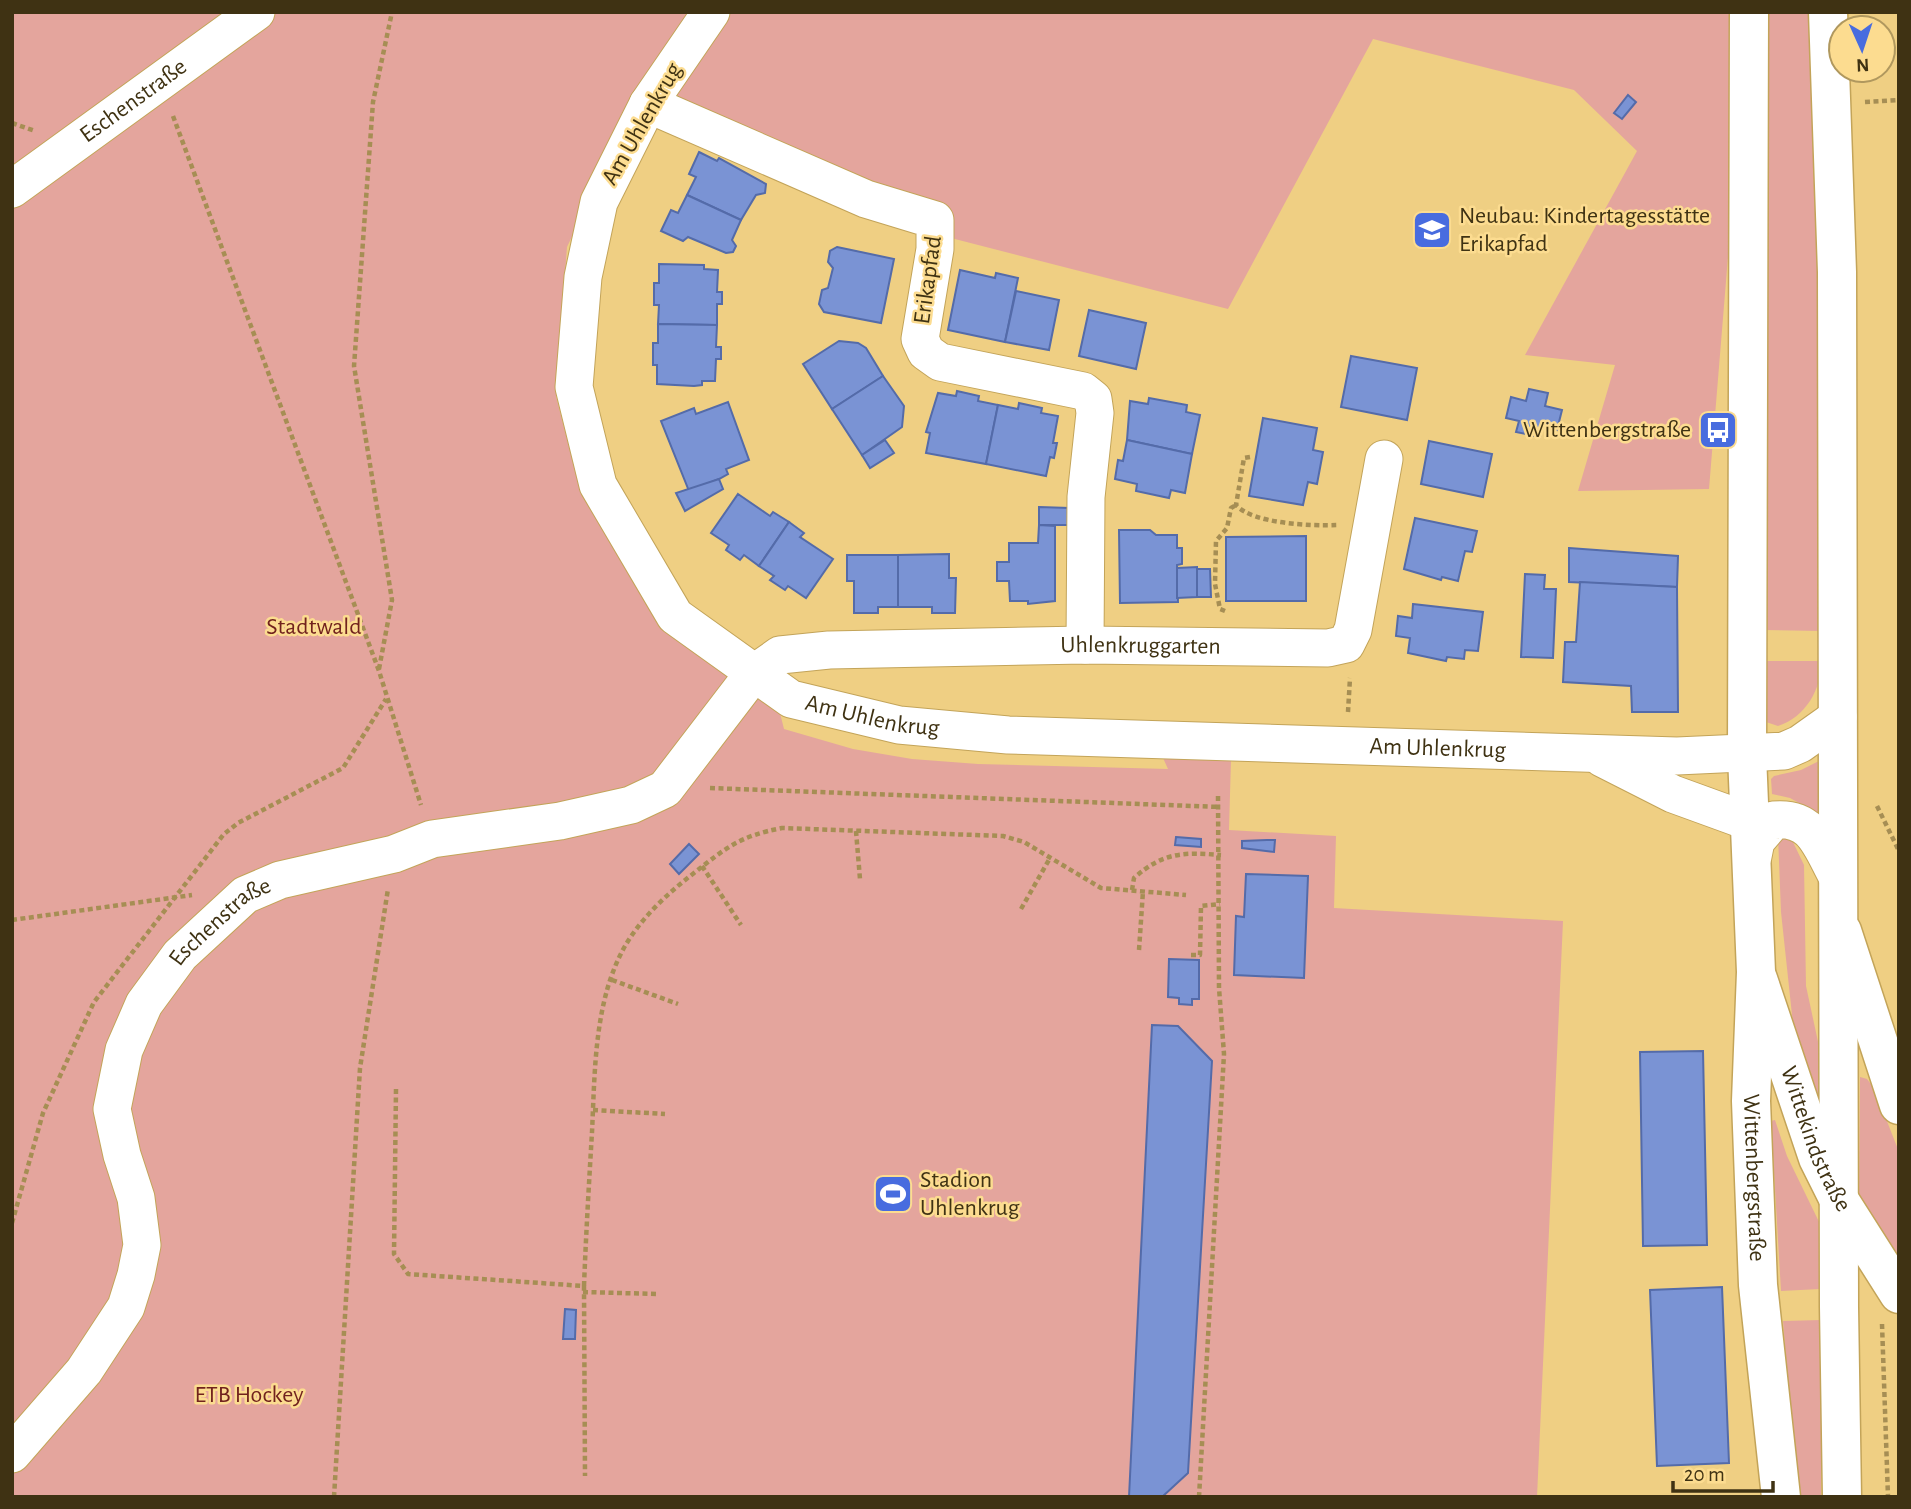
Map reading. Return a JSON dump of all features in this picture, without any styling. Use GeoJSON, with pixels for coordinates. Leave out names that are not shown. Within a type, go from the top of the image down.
{"type":"FeatureCollection","features":[{"type":"Feature","properties":{"kind":"main road","name":"Wittenbergstraße"},"geometry":{"type":"LineString","coordinates":[[1749,12],[1747,755],[1756,972],[1751,1101],[1758,1272],[1781,1497]]}},
{"type":"Feature","properties":{"kind":"main road"},"geometry":{"type":"LineString","coordinates":[[1828,12],[1837,271],[1838,1198],[1842,1497]]}},
{"type":"Feature","properties":{"kind":"main road"},"geometry":{"type":"LineString","coordinates":[[1838,916],[1899,1105]]}},
{"type":"Feature","properties":{"kind":"main road","name":"Wittekindstraße"},"geometry":{"type":"LineString","coordinates":[[1756,972],[1798,1107],[1818,1158],[1888,1304]]}},
{"type":"Feature","properties":{"kind":"street","name":"Eschenstraße"},"geometry":{"type":"LineString","coordinates":[[12,189],[159,86],[256,12]]}},
{"type":"Feature","properties":{"kind":"street","name":"Am Uhlenkrug"},"geometry":{"type":"LineString","coordinates":[[711,12],[648,103],[599,202],[583,277],[574,387],[598,485],[676,616],[791,699],[899,725],[1008,735],[1591,753],[1747,755],[1784,751],[1800,744],[1838,717]]}},
{"type":"Feature","properties":{"kind":"street","name":"Erikapfad"},"geometry":{"type":"LineString","coordinates":[[648,103],[866,199],[935,220],[935,249],[921,322],[920,340],[926,352],[940,362],[1083,391],[1093,398],[1095,413],[1086,497],[1085,645]]}},
{"type":"Feature","properties":{"kind":"street","name":"Uhlenkruggarten"},"geometry":{"type":"LineString","coordinates":[[753,674],[780,655],[830,650],[1085,645],[1328,648],[1346,644],[1353,630],[1384,459]]}},
{"type":"Feature","properties":{"kind":"street","name":"Eschenstraße"},"geometry":{"type":"LineString","coordinates":[[12,1454],[84,1371],[126,1307],[142,1245],[136,1198],[121,1155],[112,1109],[124,1050],[144,1004],[180,955],[245,895],[280,880],[394,854],[432,839],[596,814],[631,805],[665,789],[753,674]]}},
{"type":"Feature","properties":{"kind":"street","name":"Am Uhlenkrug"},"geometry":{"type":"LineString","coordinates":[[1591,753],[1752,839]]}},
{"type":"Feature","properties":{"kind":"street","name":"Wittenbergstraße"},"geometry":{"type":"LineString","coordinates":[[1752,839],[1756,841],[1774,820],[1799,820],[1809,829],[1838,878]]}},
{"type":"Feature","properties":{"kind":"path"},"geometry":{"type":"LineString","coordinates":[[379,671],[392,600],[354,366],[373,102],[392,12]]}},
{"type":"Feature","properties":{"kind":"path"},"geometry":{"type":"LineString","coordinates":[[159,86],[194,171],[379,671],[432,839]]}},
{"type":"Feature","properties":{"kind":"path"},"geometry":{"type":"LineString","coordinates":[[1858,102],[1899,100]]}},
{"type":"Feature","properties":{"kind":"path"},"geometry":{"type":"LineString","coordinates":[[1216,597],[1216,541],[1227,528],[1231,508],[1236,505],[1244,458],[1250,457]]}},
{"type":"Feature","properties":{"kind":"path"},"geometry":{"type":"LineString","coordinates":[[1236,505],[1245,514],[1314,526],[1373,523]]}},
{"type":"Feature","properties":{"kind":"path"},"geometry":{"type":"LineString","coordinates":[[1349,703],[1350,676]]}},
{"type":"Feature","properties":{"kind":"path"},"geometry":{"type":"LineString","coordinates":[[665,789],[1220,807]]}},
{"type":"Feature","properties":{"kind":"path"},"geometry":{"type":"LineString","coordinates":[[1199,1497],[1224,1054],[1219,988],[1219,794]]}},
{"type":"Feature","properties":{"kind":"path"},"geometry":{"type":"LineString","coordinates":[[1877,806],[1899,851]]}},
{"type":"Feature","properties":{"kind":"path"},"geometry":{"type":"LineString","coordinates":[[585,1476],[584,1289],[597,1044],[612,979],[625,946],[671,890],[750,834],[782,828],[1003,836],[1024,842],[1101,888],[1186,895]]}},
{"type":"Feature","properties":{"kind":"path"},"geometry":{"type":"LineString","coordinates":[[856,831],[860,878]]}},
{"type":"Feature","properties":{"kind":"path"},"geometry":{"type":"LineString","coordinates":[[334,1497],[360,1068],[394,854]]}},
{"type":"Feature","properties":{"kind":"path"},"geometry":{"type":"LineString","coordinates":[[1132,890],[1133,878],[1146,867],[1174,854],[1221,855]]}},
{"type":"Feature","properties":{"kind":"path"},"geometry":{"type":"LineString","coordinates":[[1021,909],[1050,858]]}},
{"type":"Feature","properties":{"kind":"path"},"geometry":{"type":"LineString","coordinates":[[702,866],[741,925]]}},
{"type":"Feature","properties":{"kind":"path"},"geometry":{"type":"LineString","coordinates":[[1139,950],[1143,891]]}},
{"type":"Feature","properties":{"kind":"path"},"geometry":{"type":"LineString","coordinates":[[12,920],[204,893],[245,895]]}},
{"type":"Feature","properties":{"kind":"path"},"geometry":{"type":"LineString","coordinates":[[1191,955],[1199,955],[1201,905],[1220,904]]}},
{"type":"Feature","properties":{"kind":"path"},"geometry":{"type":"LineString","coordinates":[[612,979],[678,1004]]}},
{"type":"Feature","properties":{"kind":"path"},"geometry":{"type":"LineString","coordinates":[[396,1089],[394,1255],[408,1274],[658,1294]]}},
{"type":"Feature","properties":{"kind":"path"},"geometry":{"type":"LineString","coordinates":[[593,1110],[665,1114]]}},
{"type":"Feature","properties":{"kind":"path"},"geometry":{"type":"LineString","coordinates":[[1888,1304],[1883,1326],[1888,1497]]}},
{"type":"Feature","properties":{"kind":"green space"},"geometry":{"type":"Polygon","coordinates":[[[12,12],[1736,12],[1741,98],[1709,489],[1578,491],[1615,365],[1525,355],[1637,151],[1574,90],[1373,39],[1228,309],[951,238],[640,94],[567,247],[556,396],[580,490],[657,622],[777,701],[784,729],[853,749],[912,759],[978,764],[1168,769],[1159,749],[1231,759],[1229,830],[1336,836],[1334,908],[1563,921],[1537,1497],[12,1497],[12,12]]]}},
{"type":"Feature","properties":{"kind":"green space"},"geometry":{"type":"Polygon","coordinates":[[[1760,12],[1810,12],[1819,261],[1822,631],[1764,630],[1760,12]]]}},
{"type":"Feature","properties":{"kind":"green space"},"geometry":{"type":"Polygon","coordinates":[[[1764,661],[1822,661],[1819,682],[1810,701],[1797,716],[1778,726],[1766,722],[1764,661]]]}},
{"type":"Feature","properties":{"kind":"green space"},"geometry":{"type":"Polygon","coordinates":[[[1819,761],[1819,814],[1790,798],[1772,794],[1771,779],[1774,776],[1801,770],[1819,761]]]}},
{"type":"Feature","properties":{"kind":"green space"},"geometry":{"type":"Polygon","coordinates":[[[1778,836],[1792,840],[1804,865],[1806,986],[1820,1051],[1821,1103],[1814,1103],[1793,1024],[1781,912],[1778,836]]]}},
{"type":"Feature","properties":{"kind":"green space"},"geometry":{"type":"Polygon","coordinates":[[[1860,1077],[1867,1079],[1874,1088],[1899,1152],[1899,1265],[1859,1200],[1860,1077]]]}},
{"type":"Feature","properties":{"kind":"green space"},"geometry":{"type":"Polygon","coordinates":[[[1775,1120],[1787,1156],[1822,1228],[1820,1289],[1781,1291],[1771,1121],[1775,1120]]]}},
{"type":"Feature","properties":{"kind":"green space"},"geometry":{"type":"Polygon","coordinates":[[[1821,1320],[1821,1497],[1797,1497],[1783,1321],[1821,1320]]]}},
{"type":"Feature","properties":{"kind":"building"},"geometry":{"type":"Polygon","coordinates":[[[1628,95],[1636,102],[1622,119],[1614,113],[1628,95]]]}},
{"type":"Feature","properties":{"kind":"building"},"geometry":{"type":"Polygon","coordinates":[[[699,152],[717,161],[719,158],[766,184],[765,193],[756,195],[741,220],[687,195],[696,177],[689,174],[699,152]]]}},
{"type":"Feature","properties":{"kind":"building"},"geometry":{"type":"Polygon","coordinates":[[[687,195],[741,220],[732,240],[736,246],[733,252],[726,253],[688,237],[683,241],[661,231],[671,210],[678,213],[687,195]]]}},
{"type":"Feature","properties":{"kind":"building"},"geometry":{"type":"Polygon","coordinates":[[[837,247],[894,259],[881,323],[824,312],[819,304],[822,290],[828,288],[833,268],[828,262],[830,251],[837,247]]]}},
{"type":"Feature","properties":{"kind":"building"},"geometry":{"type":"Polygon","coordinates":[[[659,264],[704,265],[704,269],[718,270],[717,292],[722,292],[722,304],[717,304],[717,325],[658,324],[659,305],[654,305],[654,283],[659,283],[659,264]]]}},
{"type":"Feature","properties":{"kind":"building"},"geometry":{"type":"Polygon","coordinates":[[[960,270],[995,278],[996,273],[1018,278],[1005,342],[948,330],[960,270]]]}},
{"type":"Feature","properties":{"kind":"building"},"geometry":{"type":"Polygon","coordinates":[[[1016,291],[1059,300],[1049,350],[1005,342],[1016,291]]]}},
{"type":"Feature","properties":{"kind":"building"},"geometry":{"type":"Polygon","coordinates":[[[1089,310],[1146,323],[1136,369],[1079,356],[1089,310]]]}},
{"type":"Feature","properties":{"kind":"building"},"geometry":{"type":"Polygon","coordinates":[[[658,324],[717,325],[716,347],[721,347],[721,359],[716,359],[715,381],[702,381],[702,385],[694,386],[657,384],[657,365],[653,365],[653,343],[658,343],[658,324]]]}},
{"type":"Feature","properties":{"kind":"building"},"geometry":{"type":"Polygon","coordinates":[[[839,341],[858,343],[866,348],[883,376],[832,409],[803,364],[839,341]]]}},
{"type":"Feature","properties":{"kind":"building"},"geometry":{"type":"Polygon","coordinates":[[[1351,356],[1417,368],[1407,420],[1341,407],[1351,356]]]}},
{"type":"Feature","properties":{"kind":"building"},"geometry":{"type":"Polygon","coordinates":[[[883,376],[904,406],[902,427],[862,455],[832,409],[883,376]]]}},
{"type":"Feature","properties":{"kind":"building"},"geometry":{"type":"Polygon","coordinates":[[[1529,389],[1548,393],[1545,406],[1562,410],[1557,430],[1543,426],[1540,437],[1516,432],[1519,421],[1506,418],[1511,397],[1526,401],[1529,389]]]}},
{"type":"Feature","properties":{"kind":"building"},"geometry":{"type":"Polygon","coordinates":[[[957,391],[979,396],[978,401],[998,405],[986,464],[926,453],[930,433],[926,432],[938,393],[956,396],[957,391]]]}},
{"type":"Feature","properties":{"kind":"building"},"geometry":{"type":"Polygon","coordinates":[[[1149,398],[1187,405],[1186,412],[1200,415],[1192,454],[1127,440],[1130,401],[1148,404],[1149,398]]]}},
{"type":"Feature","properties":{"kind":"building"},"geometry":{"type":"Polygon","coordinates":[[[728,402],[749,460],[726,469],[728,474],[719,479],[689,491],[661,421],[694,408],[696,414],[728,402]]]}},
{"type":"Feature","properties":{"kind":"building"},"geometry":{"type":"Polygon","coordinates":[[[1019,403],[1042,408],[1041,413],[1058,416],[1053,443],[1057,443],[1054,458],[1050,457],[1046,476],[986,464],[998,405],[1018,409],[1019,403]]]}},
{"type":"Feature","properties":{"kind":"building"},"geometry":{"type":"Polygon","coordinates":[[[1263,418],[1317,428],[1313,450],[1323,452],[1317,484],[1308,482],[1303,505],[1249,496],[1263,418]]]}},
{"type":"Feature","properties":{"kind":"building"},"geometry":{"type":"Polygon","coordinates":[[[885,440],[894,453],[870,468],[862,455],[885,440]]]}},
{"type":"Feature","properties":{"kind":"building"},"geometry":{"type":"Polygon","coordinates":[[[1127,440],[1192,454],[1185,493],[1171,490],[1169,498],[1136,491],[1137,484],[1115,479],[1118,460],[1123,461],[1127,440]]]}},
{"type":"Feature","properties":{"kind":"building"},"geometry":{"type":"Polygon","coordinates":[[[1429,441],[1492,454],[1483,497],[1421,484],[1429,441]]]}},
{"type":"Feature","properties":{"kind":"building"},"geometry":{"type":"Polygon","coordinates":[[[719,479],[723,489],[685,511],[676,493],[719,479]]]}},
{"type":"Feature","properties":{"kind":"building"},"geometry":{"type":"Polygon","coordinates":[[[738,494],[770,516],[773,512],[789,522],[759,566],[744,555],[740,560],[726,550],[729,545],[711,533],[738,494]]]}},
{"type":"Feature","properties":{"kind":"building"},"geometry":{"type":"Polygon","coordinates":[[[1039,507],[1069,508],[1069,525],[1039,525],[1039,507]]]}},
{"type":"Feature","properties":{"kind":"building"},"geometry":{"type":"Polygon","coordinates":[[[1415,518],[1477,531],[1472,552],[1465,551],[1458,581],[1442,577],[1441,580],[1404,569],[1415,518]]]}},
{"type":"Feature","properties":{"kind":"building"},"geometry":{"type":"Polygon","coordinates":[[[789,522],[804,533],[800,537],[833,559],[806,598],[788,586],[785,590],[770,580],[774,576],[759,566],[789,522]]]}},
{"type":"Feature","properties":{"kind":"building"},"geometry":{"type":"Polygon","coordinates":[[[1039,525],[1055,526],[1055,601],[1028,604],[1028,601],[1010,601],[1009,581],[997,581],[997,562],[1009,562],[1009,543],[1038,543],[1039,525]]]}},
{"type":"Feature","properties":{"kind":"building"},"geometry":{"type":"Polygon","coordinates":[[[1119,530],[1150,530],[1156,535],[1177,535],[1177,548],[1182,548],[1182,564],[1177,565],[1178,602],[1120,603],[1119,530]]]}},
{"type":"Feature","properties":{"kind":"building"},"geometry":{"type":"Polygon","coordinates":[[[1306,536],[1306,601],[1226,601],[1226,537],[1306,536]]]}},
{"type":"Feature","properties":{"kind":"building"},"geometry":{"type":"Polygon","coordinates":[[[1569,548],[1678,556],[1677,587],[1569,582],[1569,548]]]}},
{"type":"Feature","properties":{"kind":"building"},"geometry":{"type":"Polygon","coordinates":[[[949,554],[949,578],[956,578],[955,613],[932,613],[932,607],[898,607],[898,555],[949,554]]]}},
{"type":"Feature","properties":{"kind":"building"},"geometry":{"type":"Polygon","coordinates":[[[847,555],[898,555],[898,607],[878,607],[878,613],[854,613],[854,581],[847,581],[847,555]]]}},
{"type":"Feature","properties":{"kind":"building"},"geometry":{"type":"Polygon","coordinates":[[[1197,567],[1197,597],[1177,598],[1177,568],[1197,567]]]}},
{"type":"Feature","properties":{"kind":"building"},"geometry":{"type":"Polygon","coordinates":[[[1197,569],[1210,569],[1211,597],[1197,597],[1197,569]]]}},
{"type":"Feature","properties":{"kind":"building"},"geometry":{"type":"Polygon","coordinates":[[[1525,574],[1545,575],[1544,589],[1556,589],[1553,658],[1521,657],[1525,574]]]}},
{"type":"Feature","properties":{"kind":"building"},"geometry":{"type":"Polygon","coordinates":[[[1580,582],[1677,587],[1678,712],[1632,712],[1631,686],[1563,682],[1565,642],[1576,642],[1580,582]]]}},
{"type":"Feature","properties":{"kind":"building"},"geometry":{"type":"Polygon","coordinates":[[[1413,604],[1483,612],[1478,651],[1465,650],[1464,659],[1447,657],[1446,661],[1408,653],[1410,638],[1396,636],[1398,616],[1412,618],[1413,604]]]}},
{"type":"Feature","properties":{"kind":"building"},"geometry":{"type":"Polygon","coordinates":[[[1176,837],[1201,839],[1201,847],[1175,845],[1176,837]]]}},
{"type":"Feature","properties":{"kind":"building"},"geometry":{"type":"Polygon","coordinates":[[[1275,840],[1274,852],[1242,848],[1242,841],[1275,840]]]}},
{"type":"Feature","properties":{"kind":"building"},"geometry":{"type":"Polygon","coordinates":[[[689,844],[699,854],[679,874],[670,864],[689,844]]]}},
{"type":"Feature","properties":{"kind":"building"},"geometry":{"type":"Polygon","coordinates":[[[1246,874],[1308,876],[1304,978],[1234,975],[1236,916],[1244,917],[1246,874]]]}},
{"type":"Feature","properties":{"kind":"building"},"geometry":{"type":"Polygon","coordinates":[[[1169,959],[1199,960],[1199,999],[1192,999],[1192,1005],[1179,1004],[1179,998],[1168,997],[1169,959]]]}},
{"type":"Feature","properties":{"kind":"building"},"geometry":{"type":"Polygon","coordinates":[[[1152,1025],[1178,1026],[1212,1061],[1188,1473],[1162,1497],[1129,1497],[1152,1025]]]}},
{"type":"Feature","properties":{"kind":"building"},"geometry":{"type":"Polygon","coordinates":[[[1703,1051],[1707,1245],[1643,1246],[1640,1052],[1703,1051]]]}},
{"type":"Feature","properties":{"kind":"building"},"geometry":{"type":"Polygon","coordinates":[[[1722,1287],[1729,1463],[1657,1466],[1650,1290],[1722,1287]]]}},
{"type":"Feature","properties":{"kind":"building"},"geometry":{"type":"Polygon","coordinates":[[[565,1309],[576,1310],[575,1339],[563,1339],[565,1309]]]}},
{"type":"Feature","properties":{"kind":"place","name":"Neubau: Kindertagesstätte Erikapfad"},"geometry":{"type":"Point","coordinates":[1432,230]}},
{"type":"Feature","properties":{"kind":"place","name":"Wittenbergstraße"},"geometry":{"type":"Point","coordinates":[1718,430]}},
{"type":"Feature","properties":{"kind":"place","name":"Stadion Uhlenkrug"},"geometry":{"type":"Point","coordinates":[893,1194]}},
{"type":"Feature","properties":{"kind":"park label","name":"Stadtwald"},"geometry":{"type":"Point","coordinates":[314,627]}},
{"type":"Feature","properties":{"kind":"park label","name":"ETB Hockey"},"geometry":{"type":"Point","coordinates":[249,1395]}}]}
